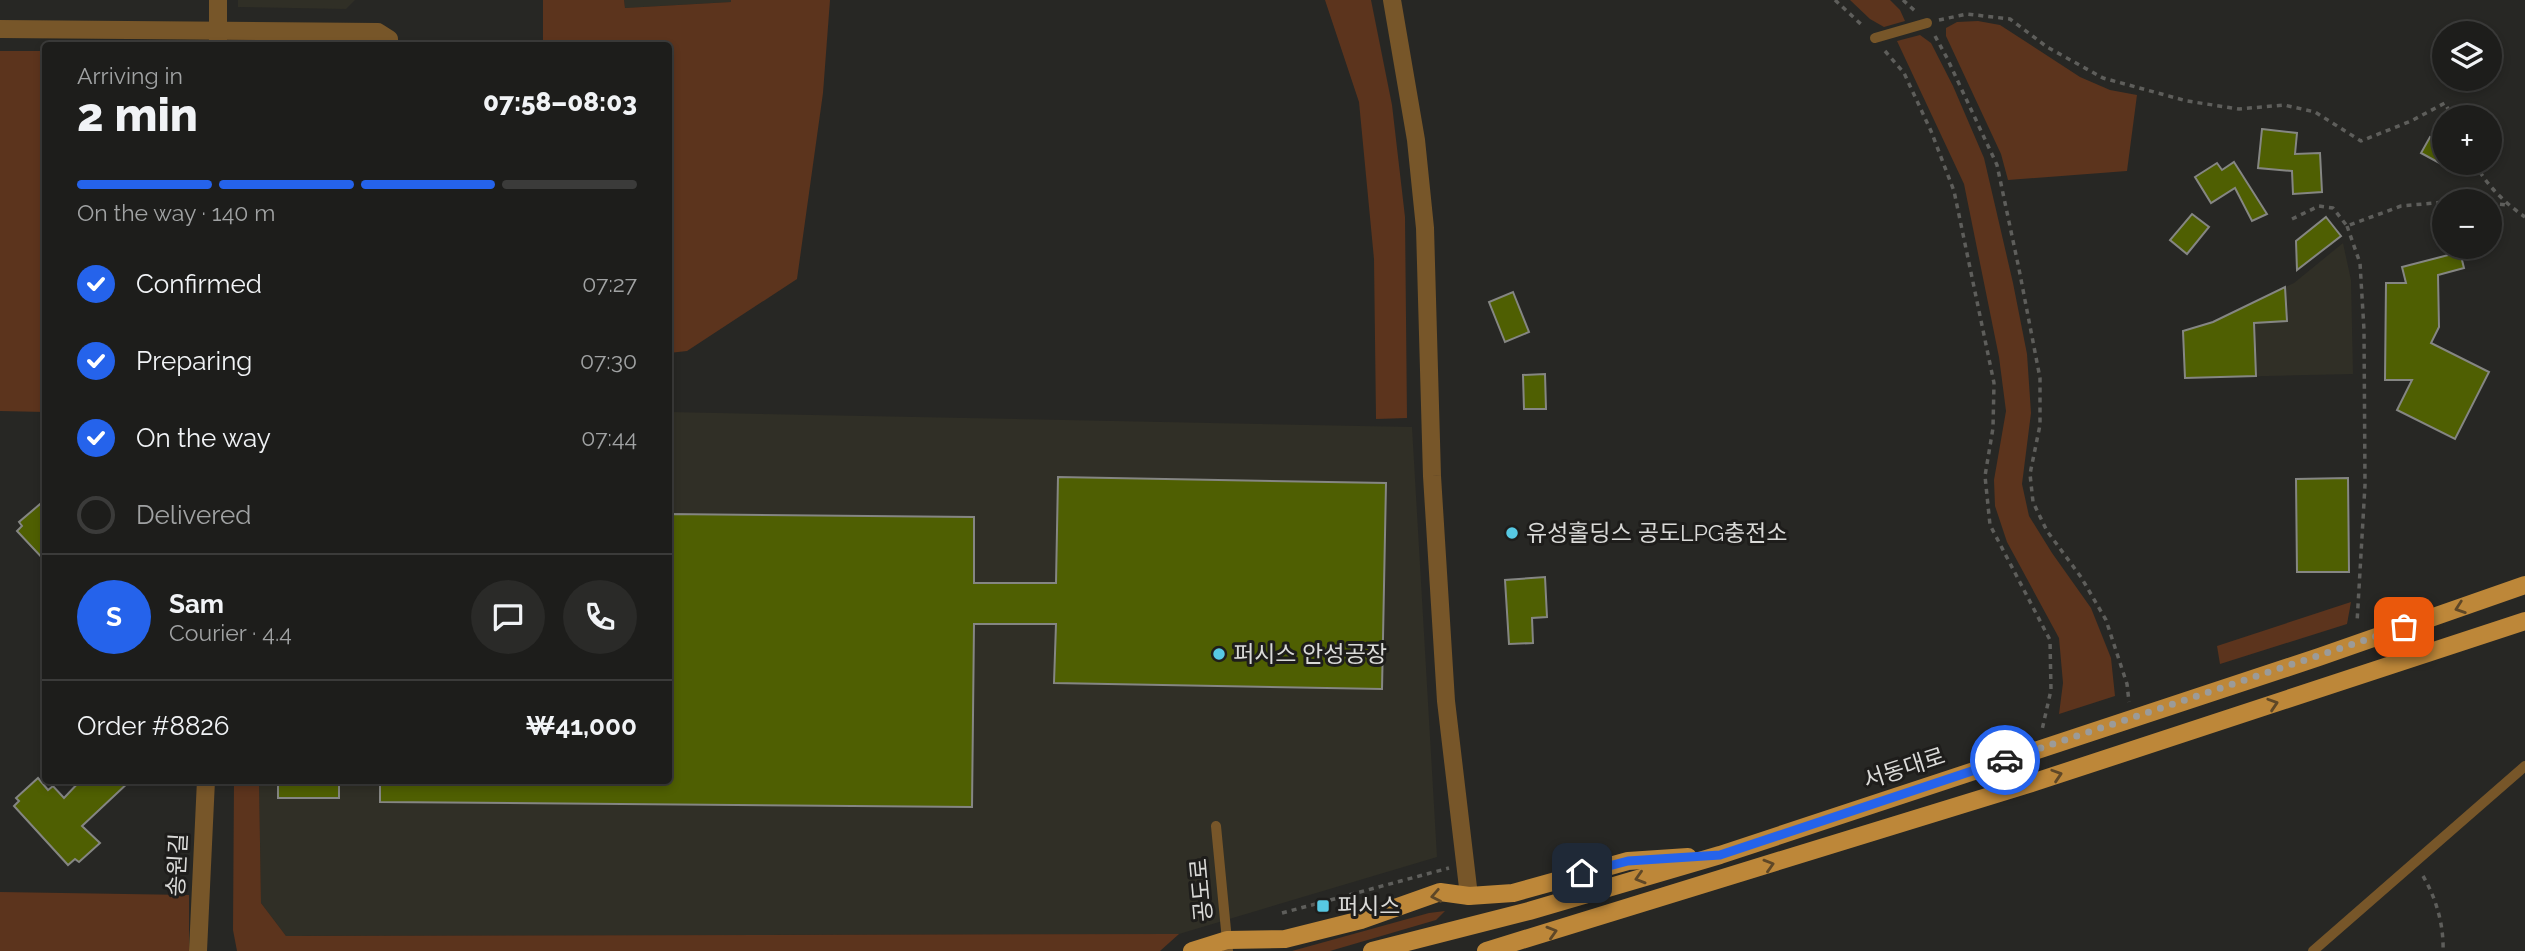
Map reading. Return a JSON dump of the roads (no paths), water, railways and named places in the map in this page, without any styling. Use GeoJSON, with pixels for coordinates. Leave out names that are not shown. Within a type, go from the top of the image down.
{"type":"FeatureCollection","features":[{"type":"Feature","properties":{"kind":"main road","name":"서동대로"},"geometry":{"type":"LineString","coordinates":[[1372,951],[1529,911],[1720,855],[2525,585]]}},
{"type":"Feature","properties":{"kind":"main road"},"geometry":{"type":"LineString","coordinates":[[1486,951],[1510,948],[2032,783],[2525,621]]}},
{"type":"Feature","properties":{"kind":"main road"},"geometry":{"type":"LineString","coordinates":[[1192,951],[1286,939],[1361,920],[1440,892],[1469,896],[1513,893],[1628,861],[1720,855]]}},
{"type":"Feature","properties":{"kind":"street"},"geometry":{"type":"LineString","coordinates":[[218,0],[218,39]]}},
{"type":"Feature","properties":{"kind":"street"},"geometry":{"type":"LineString","coordinates":[[1392,0],[1416,140],[1425,228],[1432,476],[1445,688],[1469,896]]}},
{"type":"Feature","properties":{"kind":"street"},"geometry":{"type":"LineString","coordinates":[[0,29],[218,39],[378,32],[388,42]]}},
{"type":"Feature","properties":{"kind":"street","name":"송원길"},"geometry":{"type":"LineString","coordinates":[[198,951],[206,784]]}},
{"type":"Feature","properties":{"kind":"lane"},"geometry":{"type":"LineString","coordinates":[[1875,38],[1927,23]]}},
{"type":"Feature","properties":{"kind":"lane"},"geometry":{"type":"LineString","coordinates":[[2313,951],[2525,766]]}},
{"type":"Feature","properties":{"kind":"lane","name":"공도로"},"geometry":{"type":"LineString","coordinates":[[1216,826],[1227,945]]}},
{"type":"Feature","properties":{"kind":"place","name":"유성홀딩스 공도LPG충전소"},"geometry":{"type":"Point","coordinates":[1512,533]}},
{"type":"Feature","properties":{"kind":"place","name":"퍼시스 안성공장"},"geometry":{"type":"Point","coordinates":[1219,654]}},
{"type":"Feature","properties":{"kind":"place","name":"퍼시스"},"geometry":{"type":"Point","coordinates":[1323,906]}}]}
